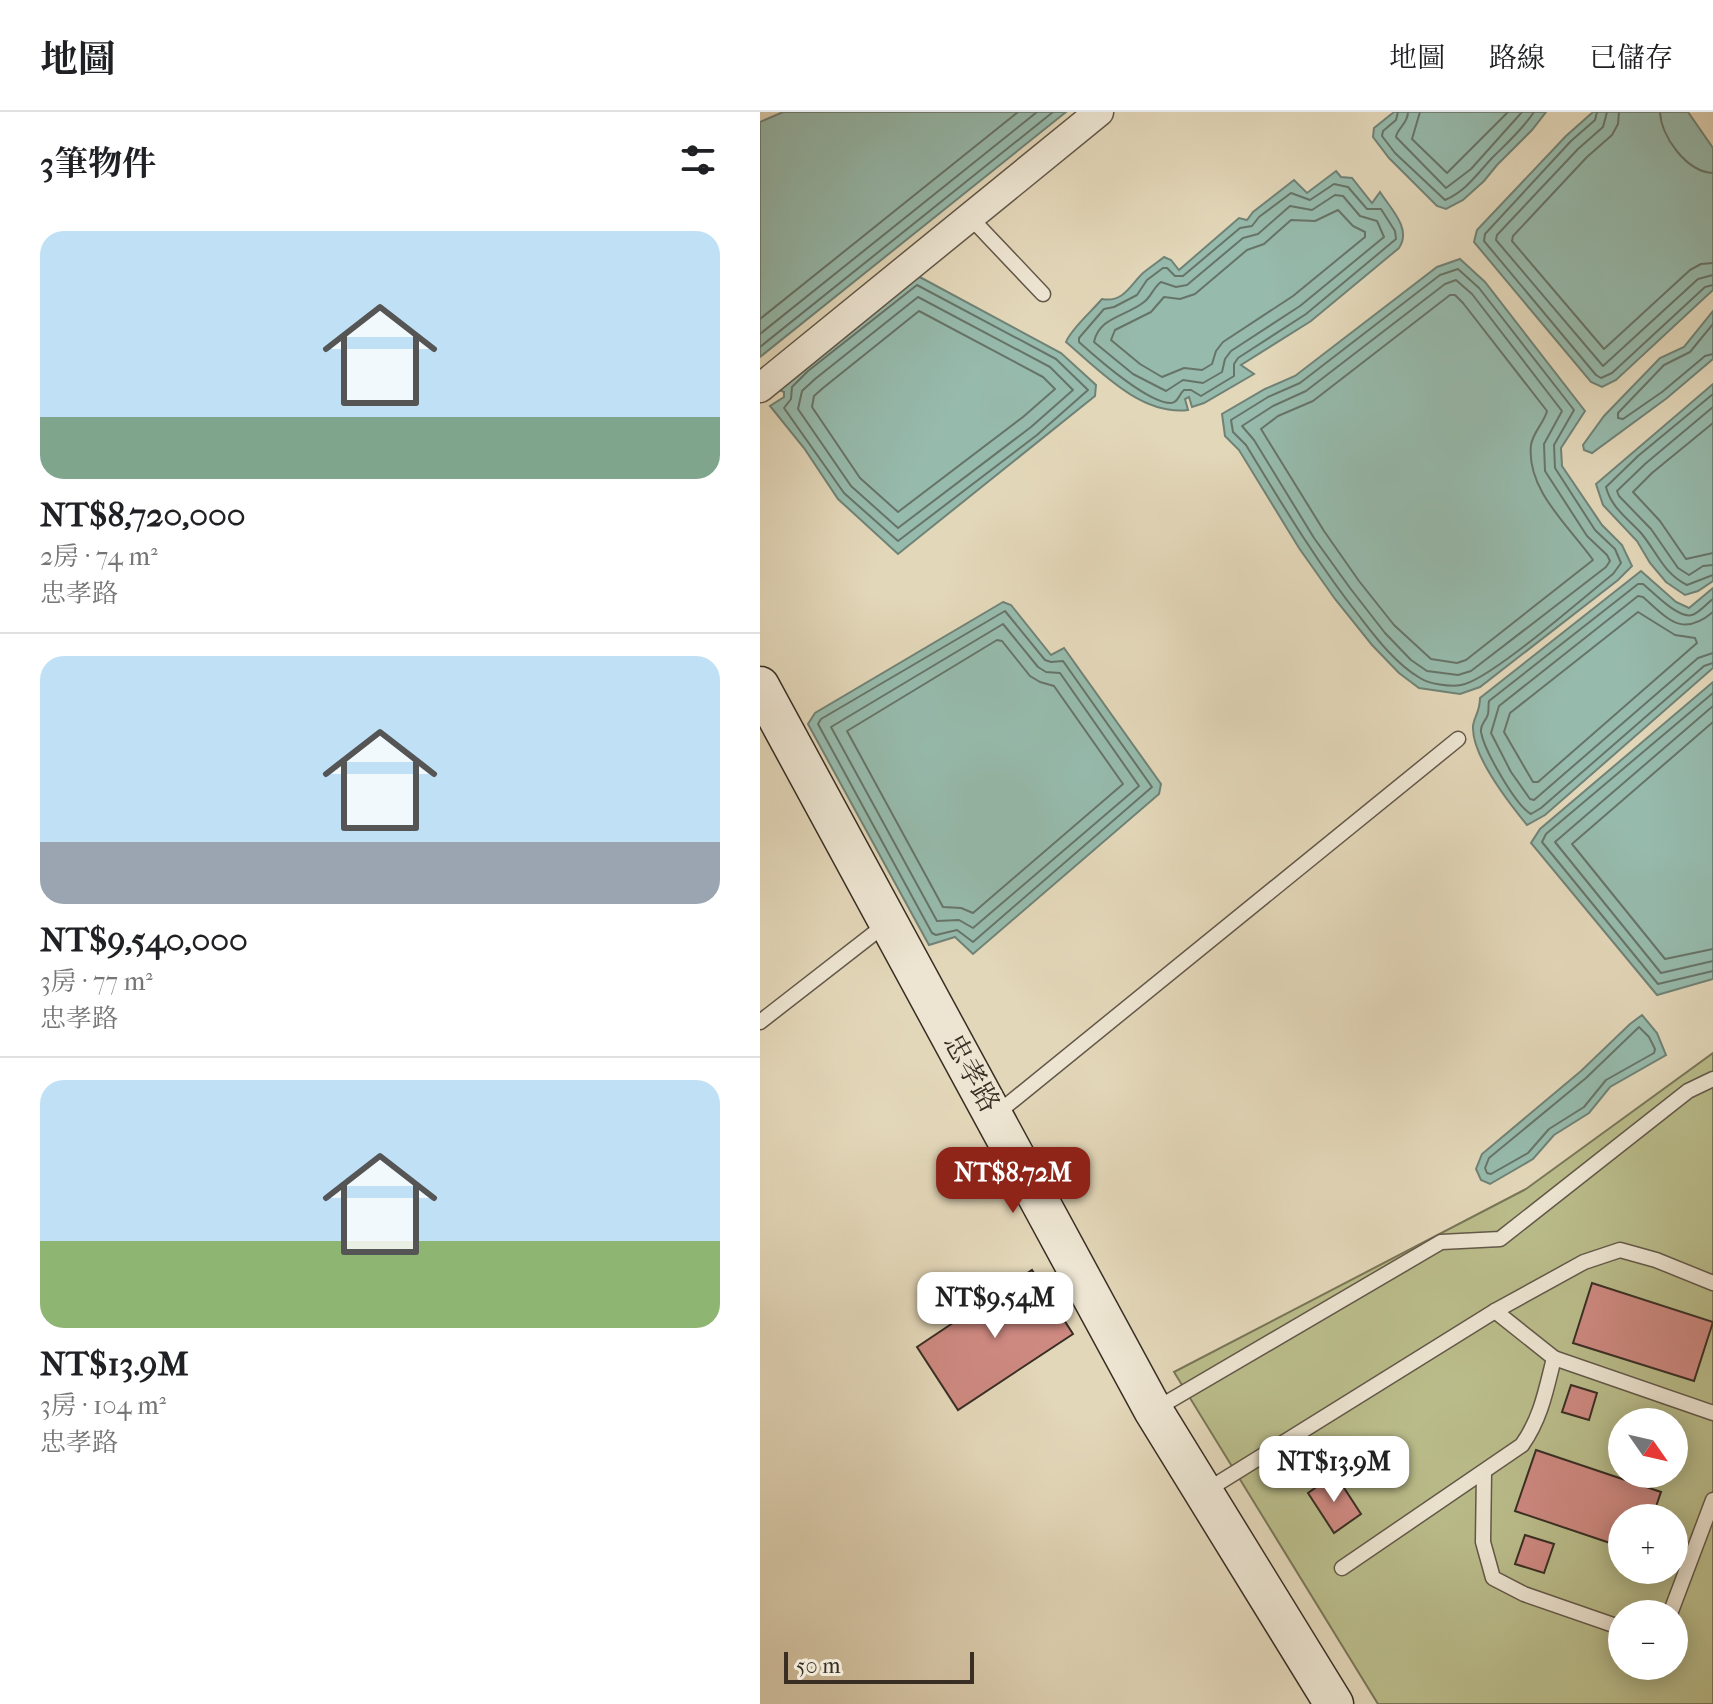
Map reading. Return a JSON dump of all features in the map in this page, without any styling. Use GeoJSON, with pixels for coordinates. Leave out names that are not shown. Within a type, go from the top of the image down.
{"type":"FeatureCollection","features":[{"type":"Feature","properties":{"kind":"street"},"geometry":{"type":"LineString","coordinates":[[760,388],[1099,112]]}},
{"type":"Feature","properties":{"kind":"street","name":"忠孝路"},"geometry":{"type":"LineString","coordinates":[[760,686],[1153,1410],[1334,1704]]}},
{"type":"Feature","properties":{"kind":"lane"},"geometry":{"type":"LineString","coordinates":[[969,215],[1043,294]]}},
{"type":"Feature","properties":{"kind":"lane"},"geometry":{"type":"LineString","coordinates":[[995,1115],[1458,739]]}},
{"type":"Feature","properties":{"kind":"lane"},"geometry":{"type":"LineString","coordinates":[[760,1022],[889,922]]}},
{"type":"Feature","properties":{"kind":"lane"},"geometry":{"type":"LineString","coordinates":[[1153,1410],[1441,1242],[1500,1239],[1688,1091],[1713,1079]]}},
{"type":"Feature","properties":{"kind":"lane"},"geometry":{"type":"LineString","coordinates":[[1204,1492],[1495,1311],[1584,1262],[1620,1250],[1656,1260],[1713,1283]]}},
{"type":"Feature","properties":{"kind":"lane"},"geometry":{"type":"LineString","coordinates":[[1495,1311],[1554,1358],[1713,1413]]}},
{"type":"Feature","properties":{"kind":"lane"},"geometry":{"type":"LineString","coordinates":[[1342,1568],[1522,1445],[1535,1426],[1554,1358]]}},
{"type":"Feature","properties":{"kind":"lane"},"geometry":{"type":"LineString","coordinates":[[1484,1473],[1483,1542],[1493,1578],[1524,1594],[1608,1623]]}},
{"type":"Feature","properties":{"kind":"lane"},"geometry":{"type":"LineString","coordinates":[[1675,1600],[1713,1500]]}},
{"type":"Feature","properties":{"kind":"green space"},"geometry":{"type":"Polygon","coordinates":[[[1713,1053],[1713,1704],[1378,1704],[1174,1372],[1526,1189],[1713,1053]]]}},
{"type":"Feature","properties":{"kind":"water"},"geometry":{"type":"Polygon","coordinates":[[[783,112],[1066,112],[760,357],[760,122],[783,112]]]}},
{"type":"Feature","properties":{"kind":"water"},"geometry":{"type":"Polygon","coordinates":[[[1394,112],[1546,112],[1484,181],[1463,200],[1446,209],[1437,206],[1389,158],[1373,137],[1374,128],[1394,112]]]}},
{"type":"Feature","properties":{"kind":"water"},"geometry":{"type":"Polygon","coordinates":[[[1593,112],[1688,112],[1713,148],[1713,290],[1616,380],[1602,387],[1591,382],[1474,242],[1477,230],[1566,136],[1593,112]]]}},
{"type":"Feature","properties":{"kind":"water"},"geometry":{"type":"Polygon","coordinates":[[[1336,171],[1341,177],[1352,178],[1372,203],[1380,192],[1402,226],[1402,241],[1399,248],[1311,321],[1241,365],[1254,374],[1204,403],[1192,407],[1189,397],[1185,399],[1188,410],[1171,410],[1137,399],[1066,342],[1102,299],[1116,298],[1126,292],[1143,273],[1164,257],[1179,270],[1239,218],[1247,220],[1294,180],[1307,193],[1336,171]]]}},
{"type":"Feature","properties":{"kind":"water"},"geometry":{"type":"Polygon","coordinates":[[[1460,259],[1485,282],[1585,411],[1561,448],[1562,466],[1602,525],[1622,545],[1632,566],[1480,687],[1460,694],[1419,688],[1399,673],[1372,645],[1299,548],[1239,450],[1225,436],[1222,414],[1295,376],[1437,267],[1460,259]]]}},
{"type":"Feature","properties":{"kind":"water"},"geometry":{"type":"Polygon","coordinates":[[[916,275],[1061,353],[1096,385],[1095,396],[898,554],[838,499],[804,448],[770,406],[784,397],[784,392],[777,389],[916,275]]]}},
{"type":"Feature","properties":{"kind":"water"},"geometry":{"type":"Polygon","coordinates":[[[1713,311],[1713,359],[1667,398],[1592,453],[1584,450],[1583,445],[1604,416],[1660,358],[1684,347],[1713,311]]]}},
{"type":"Feature","properties":{"kind":"water"},"geometry":{"type":"Polygon","coordinates":[[[1713,384],[1713,581],[1685,595],[1666,582],[1637,541],[1603,505],[1596,484],[1713,384]]]}},
{"type":"Feature","properties":{"kind":"water"},"geometry":{"type":"Polygon","coordinates":[[[1641,571],[1676,602],[1689,608],[1713,588],[1713,668],[1545,815],[1527,825],[1493,779],[1478,751],[1473,727],[1480,698],[1641,571]]]}},
{"type":"Feature","properties":{"kind":"water"},"geometry":{"type":"Polygon","coordinates":[[[1003,602],[1011,605],[1051,655],[1064,648],[1161,784],[1159,794],[973,954],[955,937],[929,945],[808,724],[815,713],[1003,602]]]}},
{"type":"Feature","properties":{"kind":"water"},"geometry":{"type":"Polygon","coordinates":[[[1713,682],[1713,979],[1657,995],[1531,843],[1540,829],[1713,682]]]}},
{"type":"Feature","properties":{"kind":"water"},"geometry":{"type":"Polygon","coordinates":[[[1642,1015],[1657,1033],[1666,1055],[1610,1087],[1589,1113],[1554,1135],[1533,1159],[1490,1184],[1481,1180],[1476,1169],[1482,1154],[1642,1015]]]}},
{"type":"Feature","properties":{"kind":"building"},"geometry":{"type":"Polygon","coordinates":[[[1032,1270],[1073,1334],[958,1410],[917,1347],[1032,1270]]]}},
{"type":"Feature","properties":{"kind":"building"},"geometry":{"type":"Polygon","coordinates":[[[1592,1283],[1713,1322],[1694,1381],[1573,1343],[1592,1283]]]}},
{"type":"Feature","properties":{"kind":"building"},"geometry":{"type":"Polygon","coordinates":[[[1571,1385],[1597,1393],[1589,1420],[1562,1412],[1571,1385]]]}},
{"type":"Feature","properties":{"kind":"building"},"geometry":{"type":"Polygon","coordinates":[[[1536,1450],[1608,1474],[1608,1488],[1649,1488],[1661,1492],[1657,1504],[1608,1504],[1608,1542],[1515,1511],[1536,1450]]]}},
{"type":"Feature","properties":{"kind":"building"},"geometry":{"type":"Polygon","coordinates":[[[1335,1474],[1361,1514],[1334,1533],[1308,1493],[1335,1474]]]}},
{"type":"Feature","properties":{"kind":"building"},"geometry":{"type":"Polygon","coordinates":[[[1525,1535],[1554,1544],[1544,1573],[1515,1564],[1525,1535]]]}}]}
